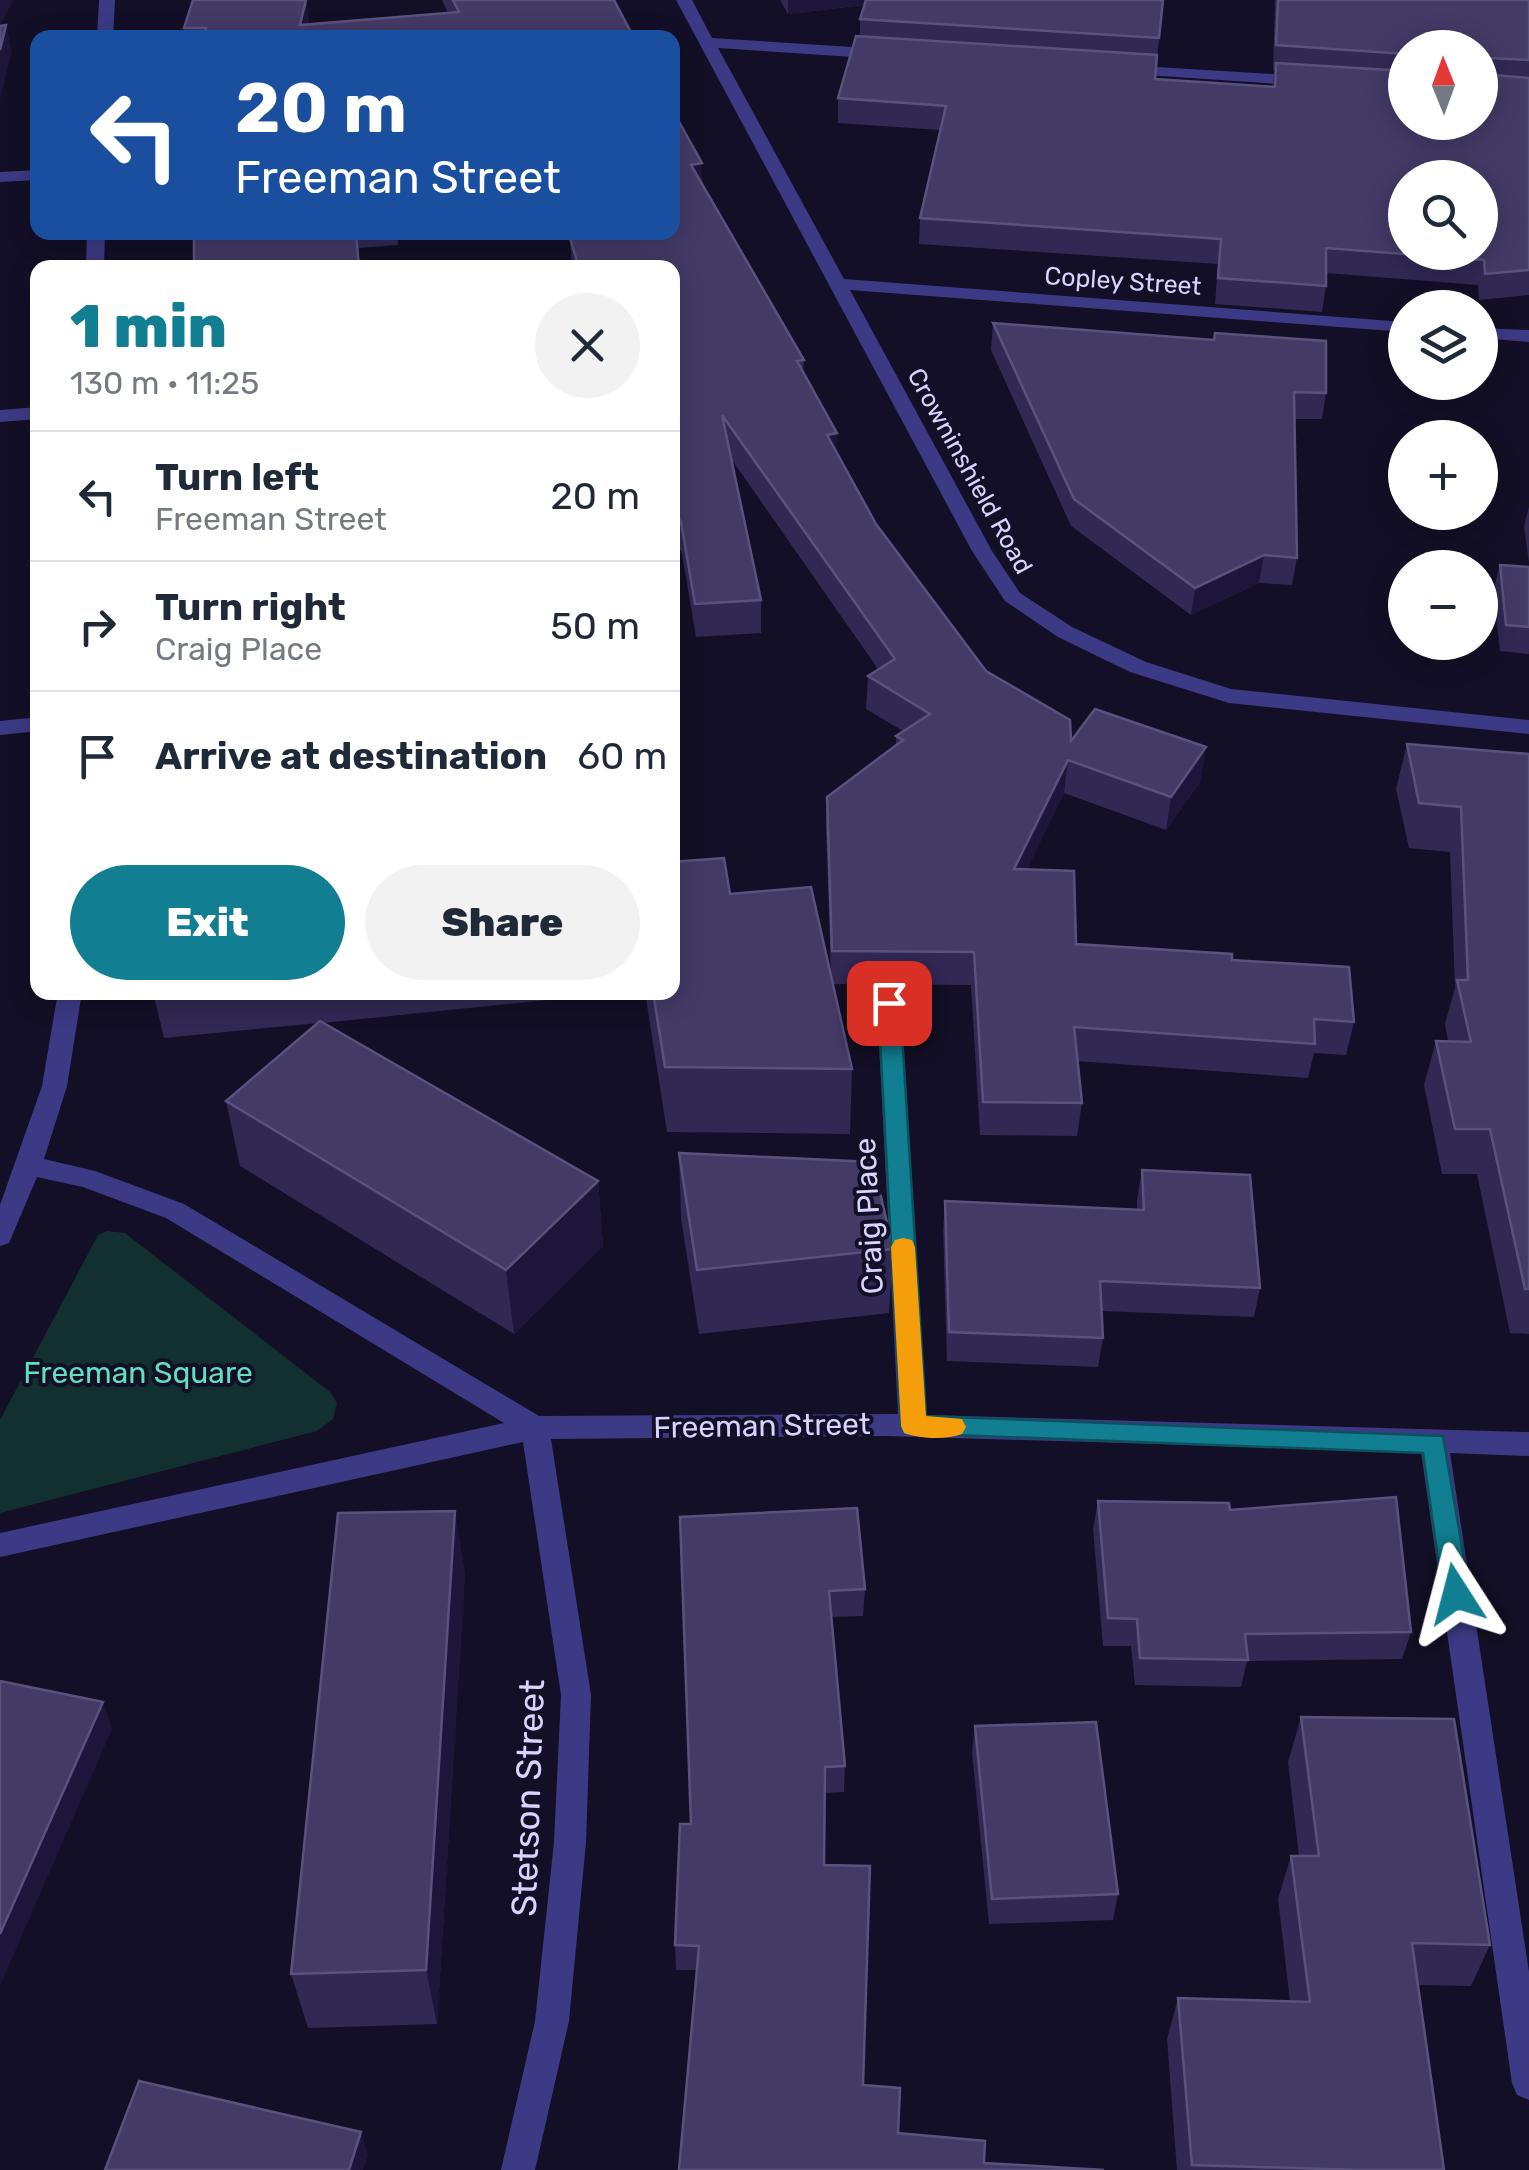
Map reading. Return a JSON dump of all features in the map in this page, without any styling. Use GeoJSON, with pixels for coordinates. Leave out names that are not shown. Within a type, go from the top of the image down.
{"type":"FeatureCollection","features":[{"type":"Feature","properties":{"kind":"street"},"geometry":{"type":"LineString","coordinates":[[105,30],[107,0]]}},
{"type":"Feature","properties":{"kind":"street","name":"Crowninshield Road"},"geometry":{"type":"LineString","coordinates":[[684,0],[982,552],[1012,597],[1065,632],[1138,667],[1229,696],[1529,727]]}},
{"type":"Feature","properties":{"kind":"street"},"geometry":{"type":"LineString","coordinates":[[704,42],[910,56]]}},
{"type":"Feature","properties":{"kind":"street"},"geometry":{"type":"LineString","coordinates":[[1109,69],[1326,82]]}},
{"type":"Feature","properties":{"kind":"street"},"geometry":{"type":"LineString","coordinates":[[0,177],[30,176]]}},
{"type":"Feature","properties":{"kind":"street","name":"Copley Street"},"geometry":{"type":"LineString","coordinates":[[838,284],[1388,326]]}},
{"type":"Feature","properties":{"kind":"street"},"geometry":{"type":"LineString","coordinates":[[1498,334],[1529,336]]}},
{"type":"Feature","properties":{"kind":"street"},"geometry":{"type":"LineString","coordinates":[[0,416],[30,414]]}},
{"type":"Feature","properties":{"kind":"street"},"geometry":{"type":"LineString","coordinates":[[0,728],[30,725]]}},
{"type":"Feature","properties":{"kind":"street"},"geometry":{"type":"LineString","coordinates":[[0,1236],[29,1166],[68,1036],[70,1000]]}},
{"type":"Feature","properties":{"kind":"street","name":"Craig Place"},"geometry":{"type":"LineString","coordinates":[[889,1003],[914,1426]]}},
{"type":"Feature","properties":{"kind":"street"},"geometry":{"type":"LineString","coordinates":[[29,1166],[86,1178],[175,1211],[535,1428]]}},
{"type":"Feature","properties":{"kind":"street","name":"Freeman Street"},"geometry":{"type":"LineString","coordinates":[[0,1546],[535,1428],[914,1426],[1529,1444]]}},
{"type":"Feature","properties":{"kind":"street","name":"Stetson Street"},"geometry":{"type":"LineString","coordinates":[[518,2170],[552,2021],[570,1842],[576,1695],[535,1428]]}},
{"type":"Feature","properties":{"kind":"street"},"geometry":{"type":"LineString","coordinates":[[1434,1443],[1529,2082]]}},
{"type":"Feature","properties":{"kind":"green space","name":"Freeman Square"},"geometry":{"type":"Polygon","coordinates":[[[107,1231],[125,1233],[330,1392],[337,1403],[333,1419],[317,1431],[0,1513],[0,1420],[98,1235],[107,1231]]]}},
{"type":"Feature","properties":{"kind":"building"},"geometry":{"type":"Polygon","coordinates":[[[193,0],[306,0],[300,25],[459,12],[453,0],[614,0],[630,30],[205,30],[184,28],[193,0]]]}},
{"type":"Feature","properties":{"kind":"building"},"geometry":{"type":"Polygon","coordinates":[[[866,0],[1163,0],[1159,38],[860,19],[866,0]]]}},
{"type":"Feature","properties":{"kind":"building"},"geometry":{"type":"Polygon","coordinates":[[[1278,0],[1529,0],[1529,60],[1498,59],[1498,30],[1388,30],[1388,53],[1276,45],[1278,0]]]}},
{"type":"Feature","properties":{"kind":"building"},"geometry":{"type":"Polygon","coordinates":[[[6,25],[0,50],[0,26],[6,25]]]}},
{"type":"Feature","properties":{"kind":"building"},"geometry":{"type":"Polygon","coordinates":[[[856,36],[1157,55],[1155,79],[1275,87],[1276,63],[1388,70],[1388,140],[1498,140],[1498,75],[1529,78],[1529,270],[1485,274],[1485,270],[1498,270],[1498,160],[1388,160],[1388,253],[1326,248],[1326,286],[1218,278],[1221,239],[920,218],[946,106],[838,98],[856,36]]]}},
{"type":"Feature","properties":{"kind":"building"},"geometry":{"type":"Polygon","coordinates":[[[680,123],[702,163],[691,165],[804,360],[797,361],[837,433],[827,435],[876,524],[986,671],[1070,720],[1071,741],[1095,709],[1206,747],[1171,797],[1068,760],[1014,869],[1074,871],[1076,944],[1232,954],[1232,960],[1349,967],[1354,1022],[1314,1019],[1315,1044],[1074,1027],[1082,1103],[983,1102],[974,952],[832,951],[827,797],[903,740],[896,736],[930,714],[868,676],[895,659],[722,415],[761,600],[695,604],[680,520],[680,260],[577,260],[571,240],[680,240],[680,123]]]}},
{"type":"Feature","properties":{"kind":"building"},"geometry":{"type":"Polygon","coordinates":[[[194,240],[357,240],[358,260],[194,260],[194,240]]]}},
{"type":"Feature","properties":{"kind":"building"},"geometry":{"type":"Polygon","coordinates":[[[993,323],[1214,340],[1215,333],[1326,341],[1326,393],[1294,392],[1297,558],[1264,555],[1195,588],[1074,499],[993,323]]]}},
{"type":"Feature","properties":{"kind":"building"},"geometry":{"type":"Polygon","coordinates":[[[1500,565],[1529,567],[1529,627],[1506,625],[1500,565]]]}},
{"type":"Feature","properties":{"kind":"building"},"geometry":{"type":"Polygon","coordinates":[[[1407,744],[1529,754],[1529,1289],[1525,1289],[1490,1129],[1455,1129],[1436,1041],[1471,1042],[1457,980],[1468,980],[1461,807],[1419,803],[1407,744]]]}},
{"type":"Feature","properties":{"kind":"building"},"geometry":{"type":"Polygon","coordinates":[[[724,858],[730,894],[811,887],[852,1069],[665,1067],[654,1000],[680,1000],[680,861],[724,858]]]}},
{"type":"Feature","properties":{"kind":"building"},"geometry":{"type":"Polygon","coordinates":[[[320,1021],[598,1181],[506,1270],[226,1101],[320,1021]]]}},
{"type":"Feature","properties":{"kind":"building"},"geometry":{"type":"Polygon","coordinates":[[[679,1153],[873,1162],[893,1249],[697,1270],[679,1153]]]}},
{"type":"Feature","properties":{"kind":"building"},"geometry":{"type":"Polygon","coordinates":[[[1142,1170],[1250,1175],[1260,1288],[1100,1281],[1103,1338],[949,1332],[945,1201],[1144,1210],[1142,1170]]]}},
{"type":"Feature","properties":{"kind":"building"},"geometry":{"type":"Polygon","coordinates":[[[1396,1497],[1411,1632],[1245,1634],[1248,1660],[1140,1658],[1137,1619],[1108,1618],[1098,1501],[1229,1503],[1230,1510],[1396,1497]]]}},
{"type":"Feature","properties":{"kind":"building"},"geometry":{"type":"Polygon","coordinates":[[[857,1508],[865,1589],[829,1591],[845,1766],[825,1767],[824,1865],[870,1866],[863,2085],[900,2088],[898,2133],[985,2141],[984,2163],[1104,2170],[679,2170],[699,1946],[675,1945],[680,1824],[691,1824],[680,1517],[857,1508]]]}},
{"type":"Feature","properties":{"kind":"building"},"geometry":{"type":"Polygon","coordinates":[[[455,1511],[426,1970],[291,1974],[338,1513],[455,1511]]]}},
{"type":"Feature","properties":{"kind":"building"},"geometry":{"type":"Polygon","coordinates":[[[0,1681],[103,1702],[0,1934],[0,1681]]]}},
{"type":"Feature","properties":{"kind":"building"},"geometry":{"type":"Polygon","coordinates":[[[1301,1717],[1454,1719],[1490,1945],[1412,1943],[1444,2170],[1192,2165],[1178,1998],[1310,2002],[1291,1856],[1319,1856],[1301,1717]]]}},
{"type":"Feature","properties":{"kind":"building"},"geometry":{"type":"Polygon","coordinates":[[[1096,1722],[1118,1894],[992,1899],[975,1726],[1096,1722]]]}},
{"type":"Feature","properties":{"kind":"building"},"geometry":{"type":"Polygon","coordinates":[[[139,2081],[361,2132],[349,2170],[105,2170],[139,2081]]]}},
{"type":"Feature","properties":{"kind":"slow traffic"},"geometry":{"type":"LineString","coordinates":[[903,1247],[914,1426],[953,1427]]}},
{"type":"Feature","properties":{"kind":"route"},"geometry":{"type":"LineString","coordinates":[[889,1003],[914,1426],[1434,1443],[1456,1594]]}}]}
